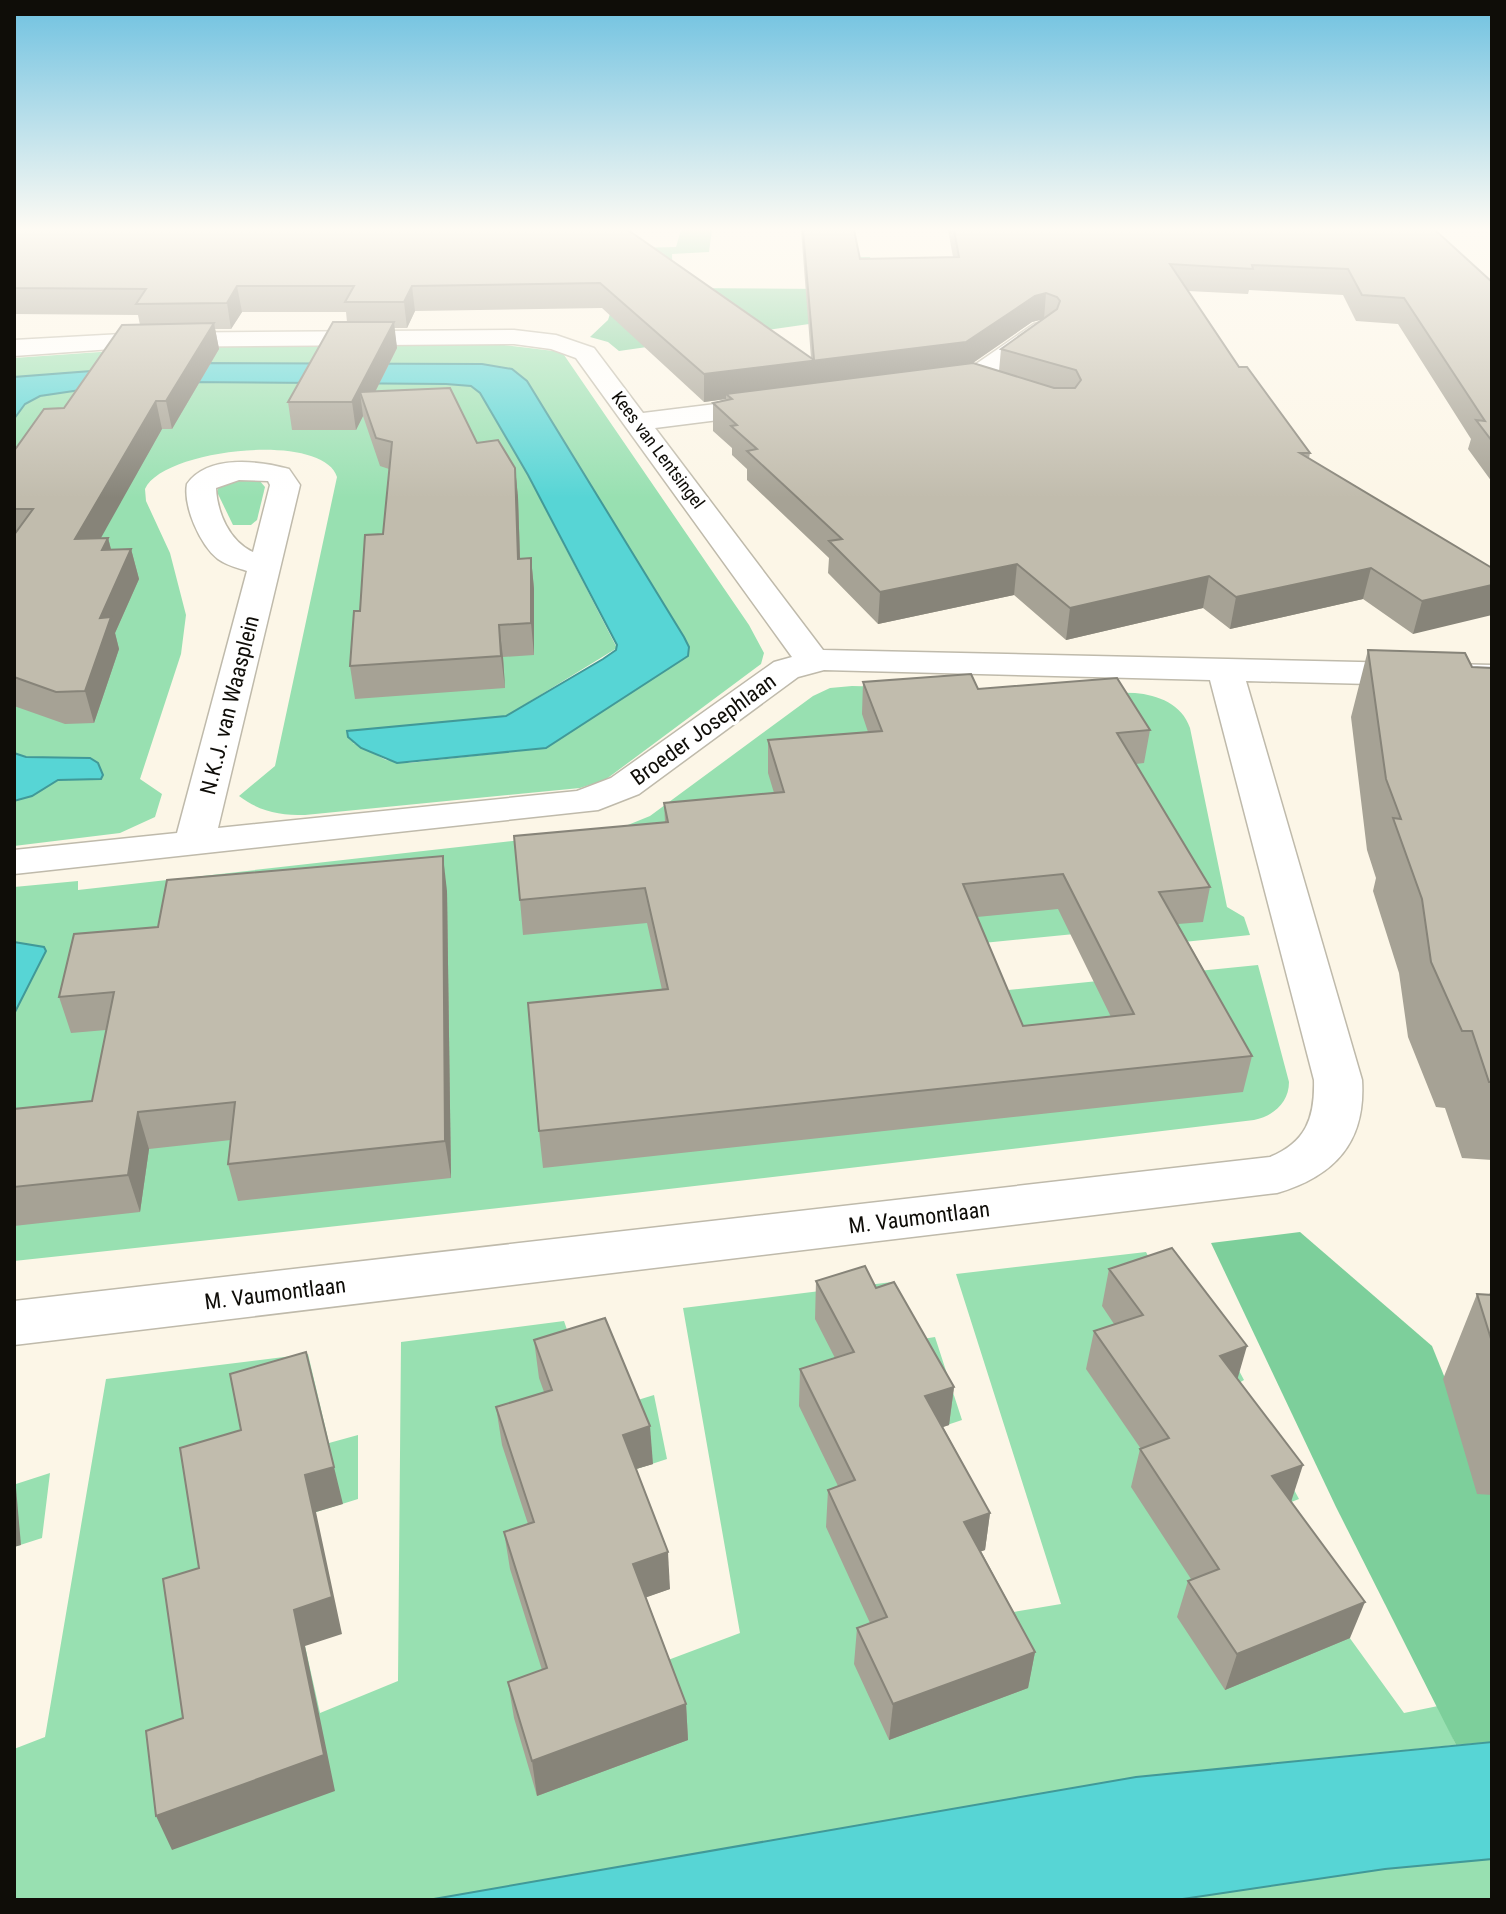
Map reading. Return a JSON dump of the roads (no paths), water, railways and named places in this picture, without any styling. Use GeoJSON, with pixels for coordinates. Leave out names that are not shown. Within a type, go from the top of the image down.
{"type":"FeatureCollection","features":[{"type":"Feature","properties":{"kind":"street"},"geometry":{"type":"LineString","coordinates":[[972,379],[1043,329]]}},
{"type":"Feature","properties":{"kind":"street","name":"Kees van Lentsingel"},"geometry":{"type":"LineString","coordinates":[[14,348],[140,340],[514,337],[556,342],[585,353],[813,661]]}},
{"type":"Feature","properties":{"kind":"street"},"geometry":{"type":"LineString","coordinates":[[942,383],[972,379],[1002,388]]}},
{"type":"Feature","properties":{"kind":"street"},"geometry":{"type":"LineString","coordinates":[[637,422],[805,401]]}},
{"type":"Feature","properties":{"kind":"street","name":"N.K.J. van Waasplein"},"geometry":{"type":"LineString","coordinates":[[194,843],[265,567]]}},
{"type":"Feature","properties":{"kind":"street","name":"Broeder Josephlaan"},"geometry":{"type":"LineString","coordinates":[[14,862],[559,805],[607,795],[625,786],[773,678],[794,666],[813,661],[837,659],[1492,676]]}},
{"type":"Feature","properties":{"kind":"street","name":"M. Vaumontlaan"},"geometry":{"type":"LineString","coordinates":[[14,1323],[1277,1175],[1295,1168],[1326,1142],[1336,1123],[1340,1104],[1338,1080],[1225,670]]}},
{"type":"Feature","properties":{"kind":"water"},"geometry":{"type":"Polygon","coordinates":[[[195,363],[482,364],[512,369],[527,381],[684,637],[689,647],[688,656],[546,748],[397,763],[361,748],[348,737],[347,731],[506,716],[603,659],[616,650],[617,645],[528,475],[480,393],[471,386],[181,382],[114,385],[40,396],[25,404],[14,419],[14,377],[195,363]]]}},
{"type":"Feature","properties":{"kind":"water"},"geometry":{"type":"Polygon","coordinates":[[[14,753],[26,757],[90,758],[98,763],[103,775],[101,779],[58,780],[32,796],[14,801],[14,753]]]}},
{"type":"Feature","properties":{"kind":"water"},"geometry":{"type":"Polygon","coordinates":[[[14,942],[44,947],[46,951],[14,1014],[14,942]]]}},
{"type":"Feature","properties":{"kind":"water"},"geometry":{"type":"Polygon","coordinates":[[[1492,1742],[1492,1859],[1385,1869],[1176,1900],[428,1900],[1136,1777],[1492,1742]]]}}]}
